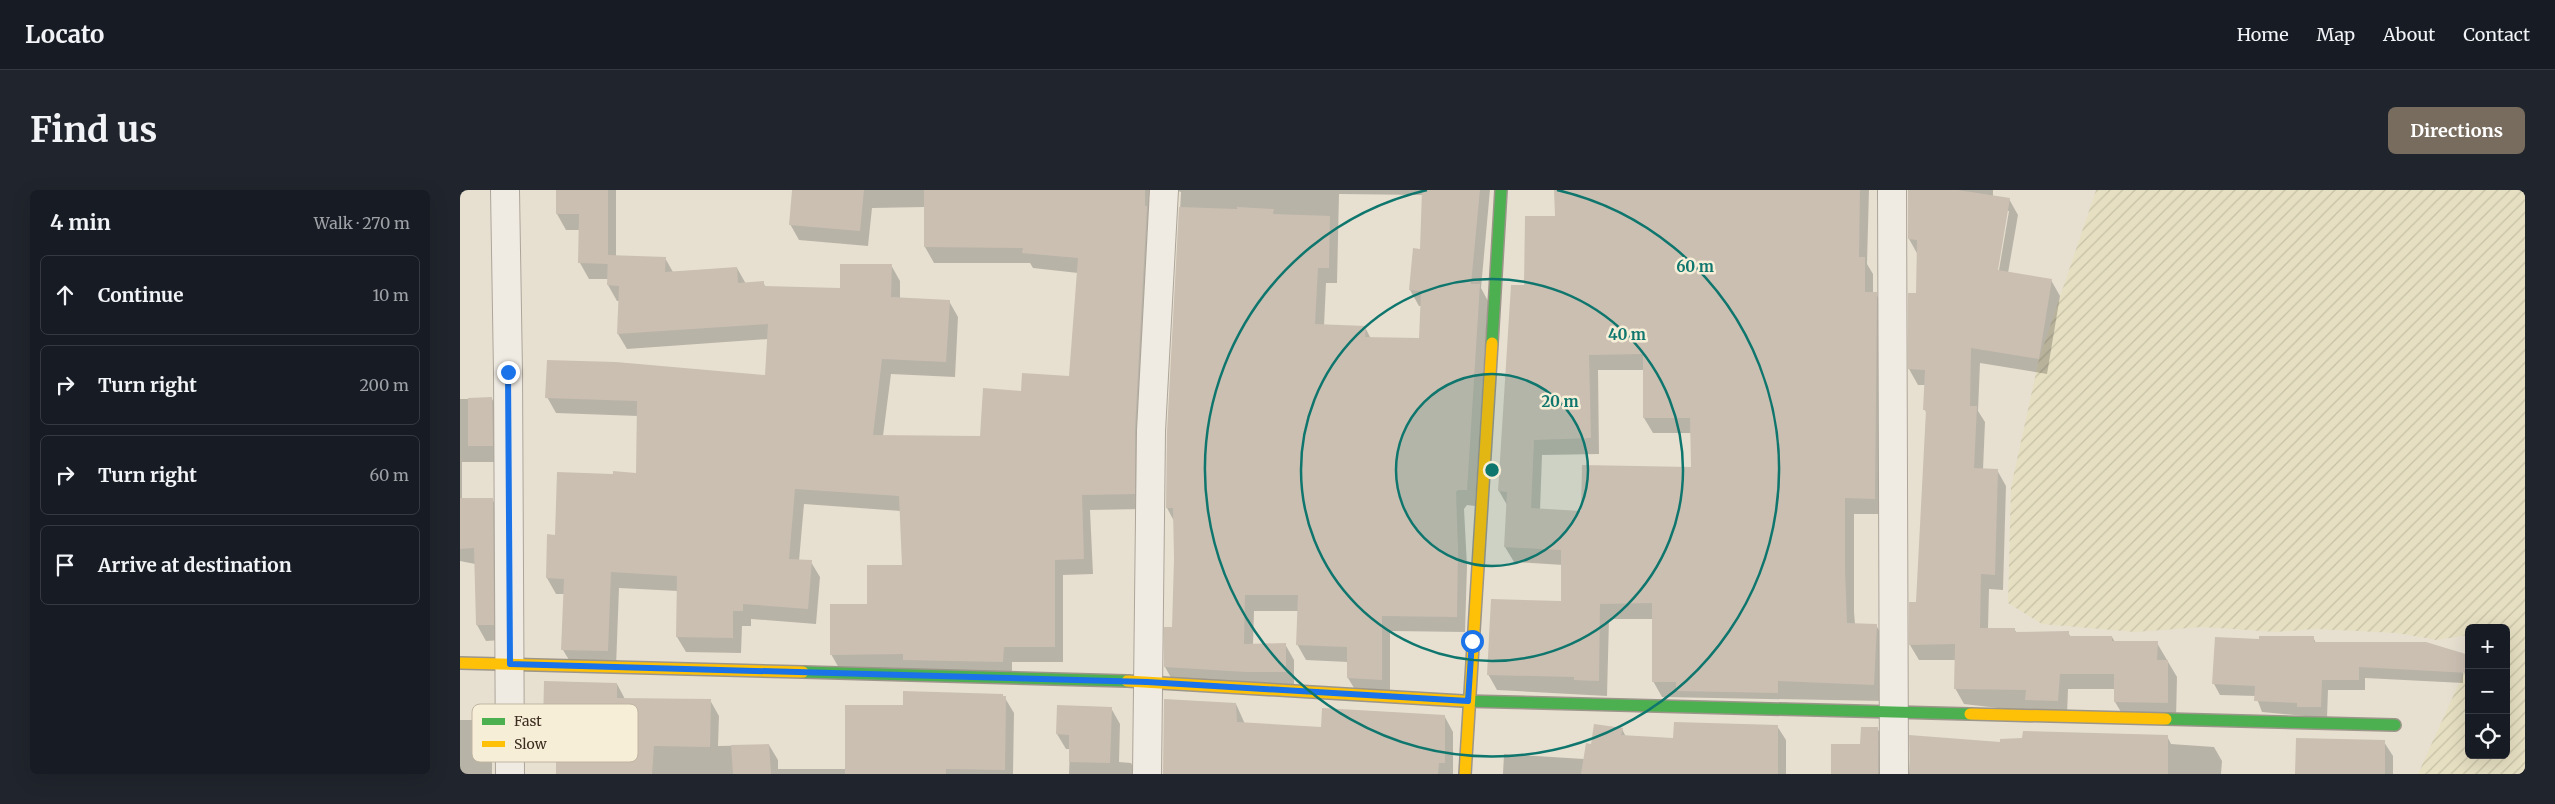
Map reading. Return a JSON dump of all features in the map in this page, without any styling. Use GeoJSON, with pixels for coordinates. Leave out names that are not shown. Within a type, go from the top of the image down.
{"type":"FeatureCollection","features":[{"type":"Feature","properties":{"kind":"street"},"geometry":{"type":"LineString","coordinates":[[505,190],[510,704]]}},
{"type":"Feature","properties":{"kind":"street"},"geometry":{"type":"LineString","coordinates":[[1147,774],[1151,431],[1164,190]]}},
{"type":"Feature","properties":{"kind":"street"},"geometry":{"type":"LineString","coordinates":[[1465,774],[1501,190]]}},
{"type":"Feature","properties":{"kind":"street"},"geometry":{"type":"LineString","coordinates":[[1892,190],[1894,774]]}},
{"type":"Feature","properties":{"kind":"street"},"geometry":{"type":"LineString","coordinates":[[460,663],[1147,682],[1468,701],[2395,725]]}},
{"type":"Feature","properties":{"kind":"shaded area"},"geometry":{"type":"Polygon","coordinates":[[[2096,190],[2525,190],[2525,774],[2418,774],[2465,670],[2465,759],[2510,759],[2510,624],[2465,624],[2465,636],[2437,640],[2397,633],[2316,629],[2276,632],[2203,627],[2135,632],[2042,624],[2008,603],[2011,487],[2039,359],[2096,190]]]}},
{"type":"Feature","properties":{"kind":"building"},"geometry":{"type":"Polygon","coordinates":[[[556,190],[608,190],[608,264],[578,263],[579,214],[556,214],[556,190]]]}},
{"type":"Feature","properties":{"kind":"building"},"geometry":{"type":"Polygon","coordinates":[[[792,190],[864,190],[860,231],[789,225],[792,190]]]}},
{"type":"Feature","properties":{"kind":"building"},"geometry":{"type":"Polygon","coordinates":[[[924,190],[1145,190],[1145,206],[1147,206],[1135,430],[1135,494],[1082,495],[1084,559],[1055,560],[1055,647],[1004,647],[1003,662],[903,660],[903,654],[830,655],[830,604],[867,604],[867,565],[902,565],[899,496],[795,489],[789,559],[812,560],[808,609],[743,604],[743,611],[733,611],[733,638],[676,637],[677,576],[611,572],[608,651],[561,650],[564,579],[546,578],[547,534],[555,535],[557,472],[613,474],[613,471],[636,473],[637,401],[545,398],[547,360],[616,362],[765,375],[768,324],[617,334],[619,286],[607,285],[608,255],[666,257],[665,272],[737,267],[738,283],[764,281],[764,286],[840,288],[840,264],[892,264],[891,297],[950,300],[946,362],[882,359],[873,435],[980,436],[983,388],[1021,391],[1022,373],[1069,376],[1078,258],[1022,253],[1023,248],[924,247],[924,190]]]}},
{"type":"Feature","properties":{"kind":"building"},"geometry":{"type":"Polygon","coordinates":[[[1422,190],[1480,190],[1471,284],[1480,284],[1467,490],[1458,490],[1456,492],[1458,550],[1457,617],[1382,616],[1382,680],[1347,678],[1347,647],[1296,645],[1298,595],[1245,595],[1244,644],[1286,643],[1286,672],[1246,672],[1164,667],[1164,627],[1172,627],[1173,508],[1166,508],[1167,432],[1179,207],[1274,209],[1273,214],[1330,216],[1329,268],[1318,268],[1315,324],[1366,326],[1365,337],[1419,338],[1421,291],[1409,290],[1413,248],[1420,249],[1422,190]]]}},
{"type":"Feature","properties":{"kind":"building"},"geometry":{"type":"Polygon","coordinates":[[[1554,190],[1860,190],[1859,257],[1865,257],[1865,292],[1877,292],[1875,499],[1845,498],[1845,571],[1847,623],[1877,624],[1874,685],[1778,681],[1778,693],[1676,691],[1676,682],[1652,682],[1652,603],[1600,604],[1599,681],[1574,680],[1574,677],[1487,675],[1491,599],[1561,601],[1561,550],[1504,547],[1507,492],[1498,491],[1511,285],[1524,285],[1525,216],[1555,216],[1554,190]],[[1643,354],[1589,355],[1591,438],[1534,440],[1531,508],[1581,511],[1582,465],[1691,467],[1690,418],[1643,418],[1643,354]]]}},
{"type":"Feature","properties":{"kind":"building"},"geometry":{"type":"Polygon","coordinates":[[[1908,190],[1958,190],[2010,198],[1998,270],[2052,279],[2039,359],[1971,348],[1970,406],[1977,406],[1974,468],[1998,469],[1995,575],[1981,574],[1980,628],[2015,628],[2015,632],[2069,631],[2069,636],[2112,636],[2112,641],[2158,641],[2157,660],[2168,660],[2168,703],[2114,702],[2114,674],[2060,674],[2058,701],[2025,700],[2026,690],[1954,689],[1955,644],[1909,645],[1909,602],[1916,602],[1926,410],[1923,410],[1925,370],[1908,369],[1908,293],[1916,293],[1917,240],[1908,239],[1908,190]]]}},
{"type":"Feature","properties":{"kind":"building"},"geometry":{"type":"Polygon","coordinates":[[[492,397],[493,446],[468,446],[468,398],[492,397]]]}},
{"type":"Feature","properties":{"kind":"building"},"geometry":{"type":"Polygon","coordinates":[[[460,498],[493,498],[494,625],[476,625],[474,548],[460,549],[460,498]]]}},
{"type":"Feature","properties":{"kind":"building"},"geometry":{"type":"Polygon","coordinates":[[[2259,636],[2314,636],[2314,642],[2426,642],[2465,654],[2465,673],[2359,667],[2359,680],[2322,680],[2321,707],[2297,707],[2297,703],[2254,701],[2255,686],[2212,684],[2215,637],[2259,639],[2259,636]]]}},
{"type":"Feature","properties":{"kind":"building"},"geometry":{"type":"Polygon","coordinates":[[[544,681],[617,683],[617,698],[711,699],[710,747],[654,746],[652,774],[556,774],[556,762],[638,762],[638,704],[543,704],[544,681]]]}},
{"type":"Feature","properties":{"kind":"building"},"geometry":{"type":"Polygon","coordinates":[[[903,691],[1003,694],[1003,696],[1006,696],[1005,770],[946,769],[946,774],[845,774],[845,705],[903,705],[903,691]]]}},
{"type":"Feature","properties":{"kind":"building"},"geometry":{"type":"Polygon","coordinates":[[[1164,699],[1236,703],[1237,722],[1321,727],[1322,708],[1445,715],[1445,763],[1439,763],[1438,774],[1163,774],[1164,699]]]}},
{"type":"Feature","properties":{"kind":"building"},"geometry":{"type":"Polygon","coordinates":[[[1057,705],[1112,707],[1110,763],[1069,762],[1069,735],[1056,734],[1057,705]]]}},
{"type":"Feature","properties":{"kind":"building"},"geometry":{"type":"Polygon","coordinates":[[[1674,722],[1778,725],[1778,774],[1581,774],[1586,743],[1591,744],[1594,724],[1623,728],[1621,735],[1673,738],[1674,722]]]}},
{"type":"Feature","properties":{"kind":"building"},"geometry":{"type":"Polygon","coordinates":[[[1861,727],[1878,727],[1878,774],[1831,774],[1831,744],[1860,744],[1861,727]]]}},
{"type":"Feature","properties":{"kind":"building"},"geometry":{"type":"Polygon","coordinates":[[[2023,731],[2168,735],[2168,774],[1910,774],[1909,735],[2000,742],[2000,739],[2022,738],[2023,731]]]}},
{"type":"Feature","properties":{"kind":"building"},"geometry":{"type":"Polygon","coordinates":[[[2296,738],[2385,740],[2385,774],[2295,774],[2296,738]]]}},
{"type":"Feature","properties":{"kind":"building"},"geometry":{"type":"Polygon","coordinates":[[[769,744],[771,774],[733,774],[731,745],[769,744]]]}},
{"type":"Feature","properties":{"kind":"traffic: fast"},"geometry":{"type":"LineString","coordinates":[[1492,343],[1501,190]]}},
{"type":"Feature","properties":{"kind":"traffic: fast"},"geometry":{"type":"LineString","coordinates":[[803,672],[1127,681]]}},
{"type":"Feature","properties":{"kind":"traffic: fast"},"geometry":{"type":"LineString","coordinates":[[1463,701],[1970,714]]}},
{"type":"Feature","properties":{"kind":"traffic: fast"},"geometry":{"type":"LineString","coordinates":[[2166,719],[2395,725]]}},
{"type":"Feature","properties":{"kind":"traffic: slow"},"geometry":{"type":"LineString","coordinates":[[1465,774],[1492,343]]}},
{"type":"Feature","properties":{"kind":"traffic: slow"},"geometry":{"type":"LineString","coordinates":[[460,663],[803,672]]}},
{"type":"Feature","properties":{"kind":"traffic: slow"},"geometry":{"type":"LineString","coordinates":[[1127,681],[1463,701]]}},
{"type":"Feature","properties":{"kind":"traffic: slow"},"geometry":{"type":"LineString","coordinates":[[1970,714],[2166,719]]}},
{"type":"Feature","properties":{"kind":"route"},"geometry":{"type":"LineString","coordinates":[[508,372],[510,664],[1147,682],[1468,701],[1472,641]]}}]}
